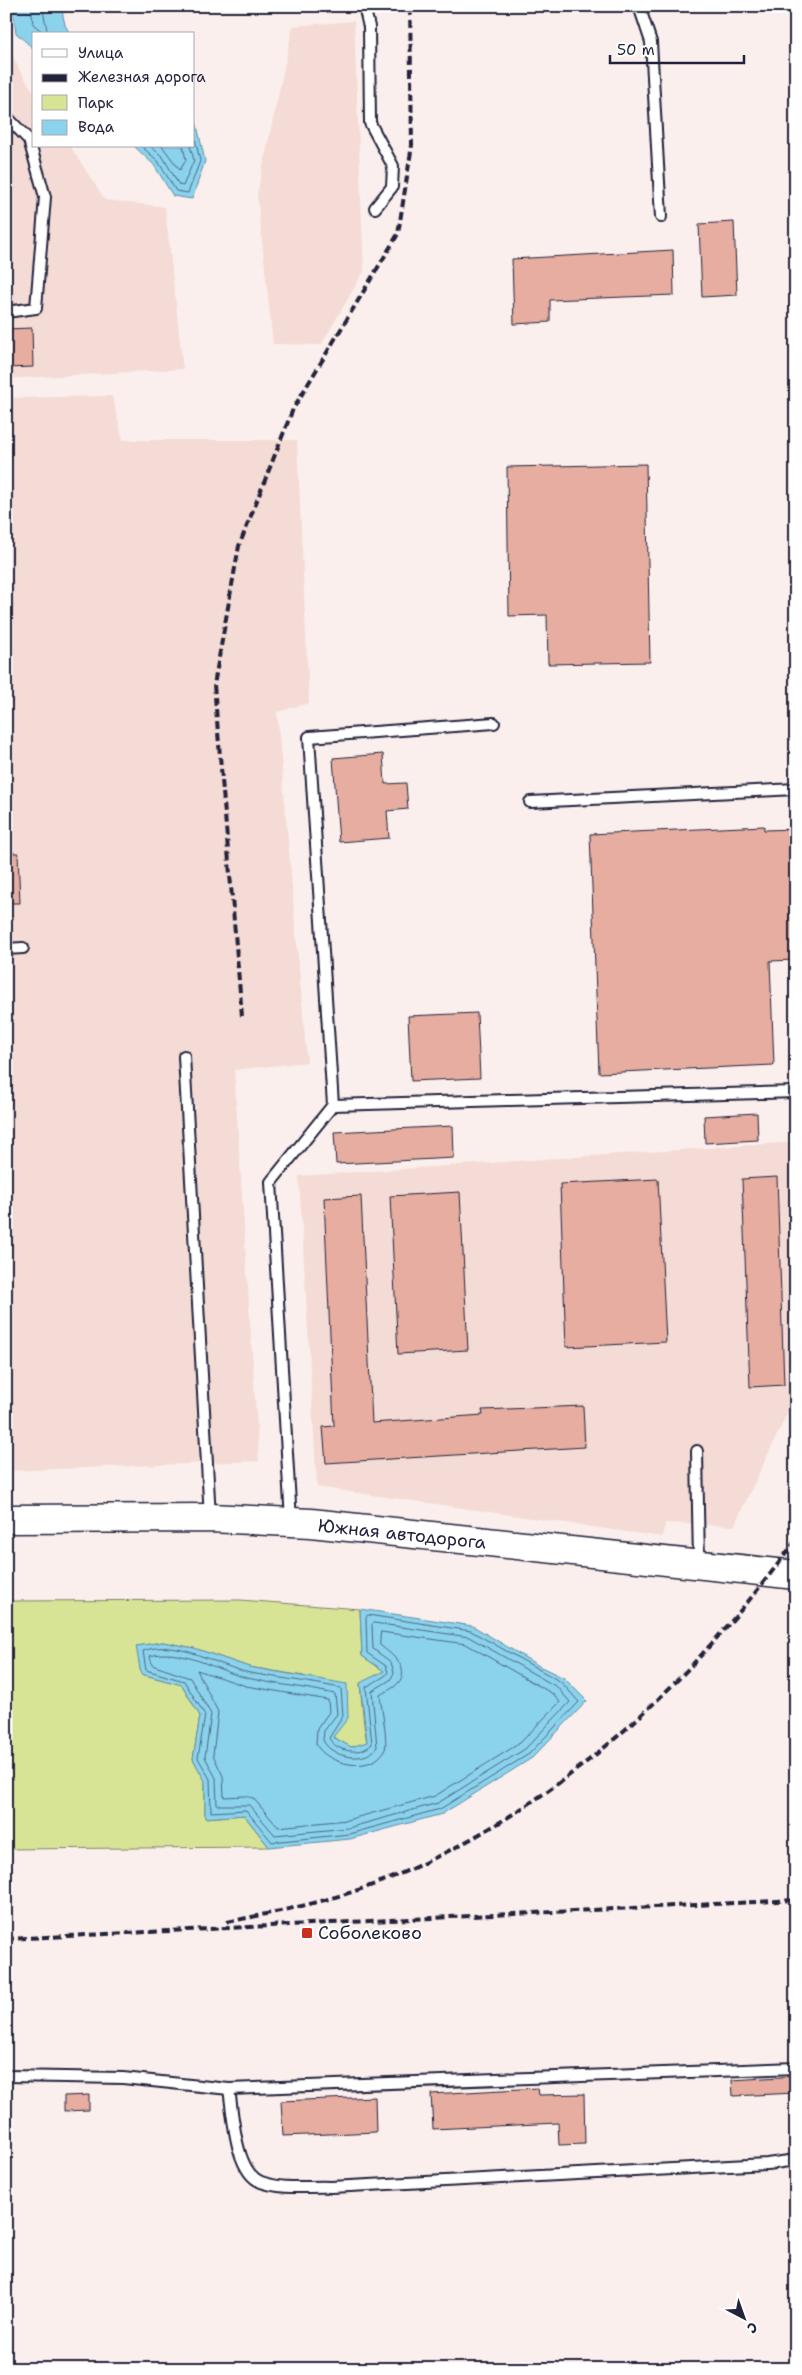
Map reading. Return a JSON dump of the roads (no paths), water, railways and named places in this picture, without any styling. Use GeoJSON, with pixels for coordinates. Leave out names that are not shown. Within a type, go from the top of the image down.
{"type":"FeatureCollection","features":[{"type":"Feature","properties":{"kind":"main road","name":"Южная автодорога"},"geometry":{"type":"LineString","coordinates":[[6,1519],[210,1518],[291,1522],[796,1575]]}},
{"type":"Feature","properties":{"kind":"lane"},"geometry":{"type":"LineString","coordinates":[[364,6],[369,27],[370,123],[393,166],[392,188],[375,208]]}},
{"type":"Feature","properties":{"kind":"lane"},"geometry":{"type":"LineString","coordinates":[[639,6],[651,42],[661,217]]}},
{"type":"Feature","properties":{"kind":"lane"},"geometry":{"type":"LineString","coordinates":[[6,116],[29,140],[45,197],[36,308],[6,312]]}},
{"type":"Feature","properties":{"kind":"lane"},"geometry":{"type":"LineString","coordinates":[[291,1522],[271,1182],[333,1105],[309,737],[494,722]]}},
{"type":"Feature","properties":{"kind":"lane"},"geometry":{"type":"LineString","coordinates":[[530,802],[796,789]]}},
{"type":"Feature","properties":{"kind":"lane"},"geometry":{"type":"LineString","coordinates":[[6,949],[23,948]]}},
{"type":"Feature","properties":{"kind":"lane"},"geometry":{"type":"LineString","coordinates":[[184,1056],[210,1518]]}},
{"type":"Feature","properties":{"kind":"lane"},"geometry":{"type":"LineString","coordinates":[[333,1105],[796,1092]]}},
{"type":"Feature","properties":{"kind":"lane"},"geometry":{"type":"LineString","coordinates":[[697,1451],[699,1564]]}},
{"type":"Feature","properties":{"kind":"lane"},"geometry":{"type":"LineString","coordinates":[[6,2076],[123,2078],[229,2090],[796,2068]]}},
{"type":"Feature","properties":{"kind":"lane"},"geometry":{"type":"LineString","coordinates":[[229,2090],[238,2149],[244,2163],[259,2181],[279,2186],[331,2187],[766,2164],[796,2160]]}},
{"type":"Feature","properties":{"kind":"water"},"geometry":{"type":"Polygon","coordinates":[[[12,6],[61,6],[65,25],[69,32],[32,32],[32,47],[16,33],[12,6]]]}},
{"type":"Feature","properties":{"kind":"water"},"geometry":{"type":"Polygon","coordinates":[[[195,116],[205,161],[192,199],[173,196],[154,165],[136,148],[195,148],[195,116]]]}},
{"type":"Feature","properties":{"kind":"water"},"geometry":{"type":"Polygon","coordinates":[[[360,1609],[473,1626],[539,1666],[564,1678],[587,1701],[532,1758],[442,1814],[350,1839],[269,1847],[244,1815],[205,1818],[205,1781],[193,1759],[200,1716],[182,1685],[141,1674],[136,1646],[163,1642],[194,1648],[249,1667],[347,1684],[348,1718],[333,1737],[351,1747],[367,1742],[360,1683],[384,1671],[362,1656],[360,1609]]]}},
{"type":"Feature","properties":{"kind":"railway"},"geometry":{"type":"LineString","coordinates":[[242,1016],[214,685],[239,546],[293,409],[398,234],[412,145],[410,6]]}},
{"type":"Feature","properties":{"kind":"railway"},"geometry":{"type":"LineString","coordinates":[[227,1922],[316,1902],[381,1882],[462,1844],[518,1811],[571,1774],[621,1733],[668,1689],[713,1642],[796,1540]]}},
{"type":"Feature","properties":{"kind":"railway"},"geometry":{"type":"LineString","coordinates":[[6,1939],[796,1900]]}},
{"type":"Feature","properties":{"kind":"place","name":"Соболеково"},"geometry":{"type":"Point","coordinates":[307,1933]}}]}
